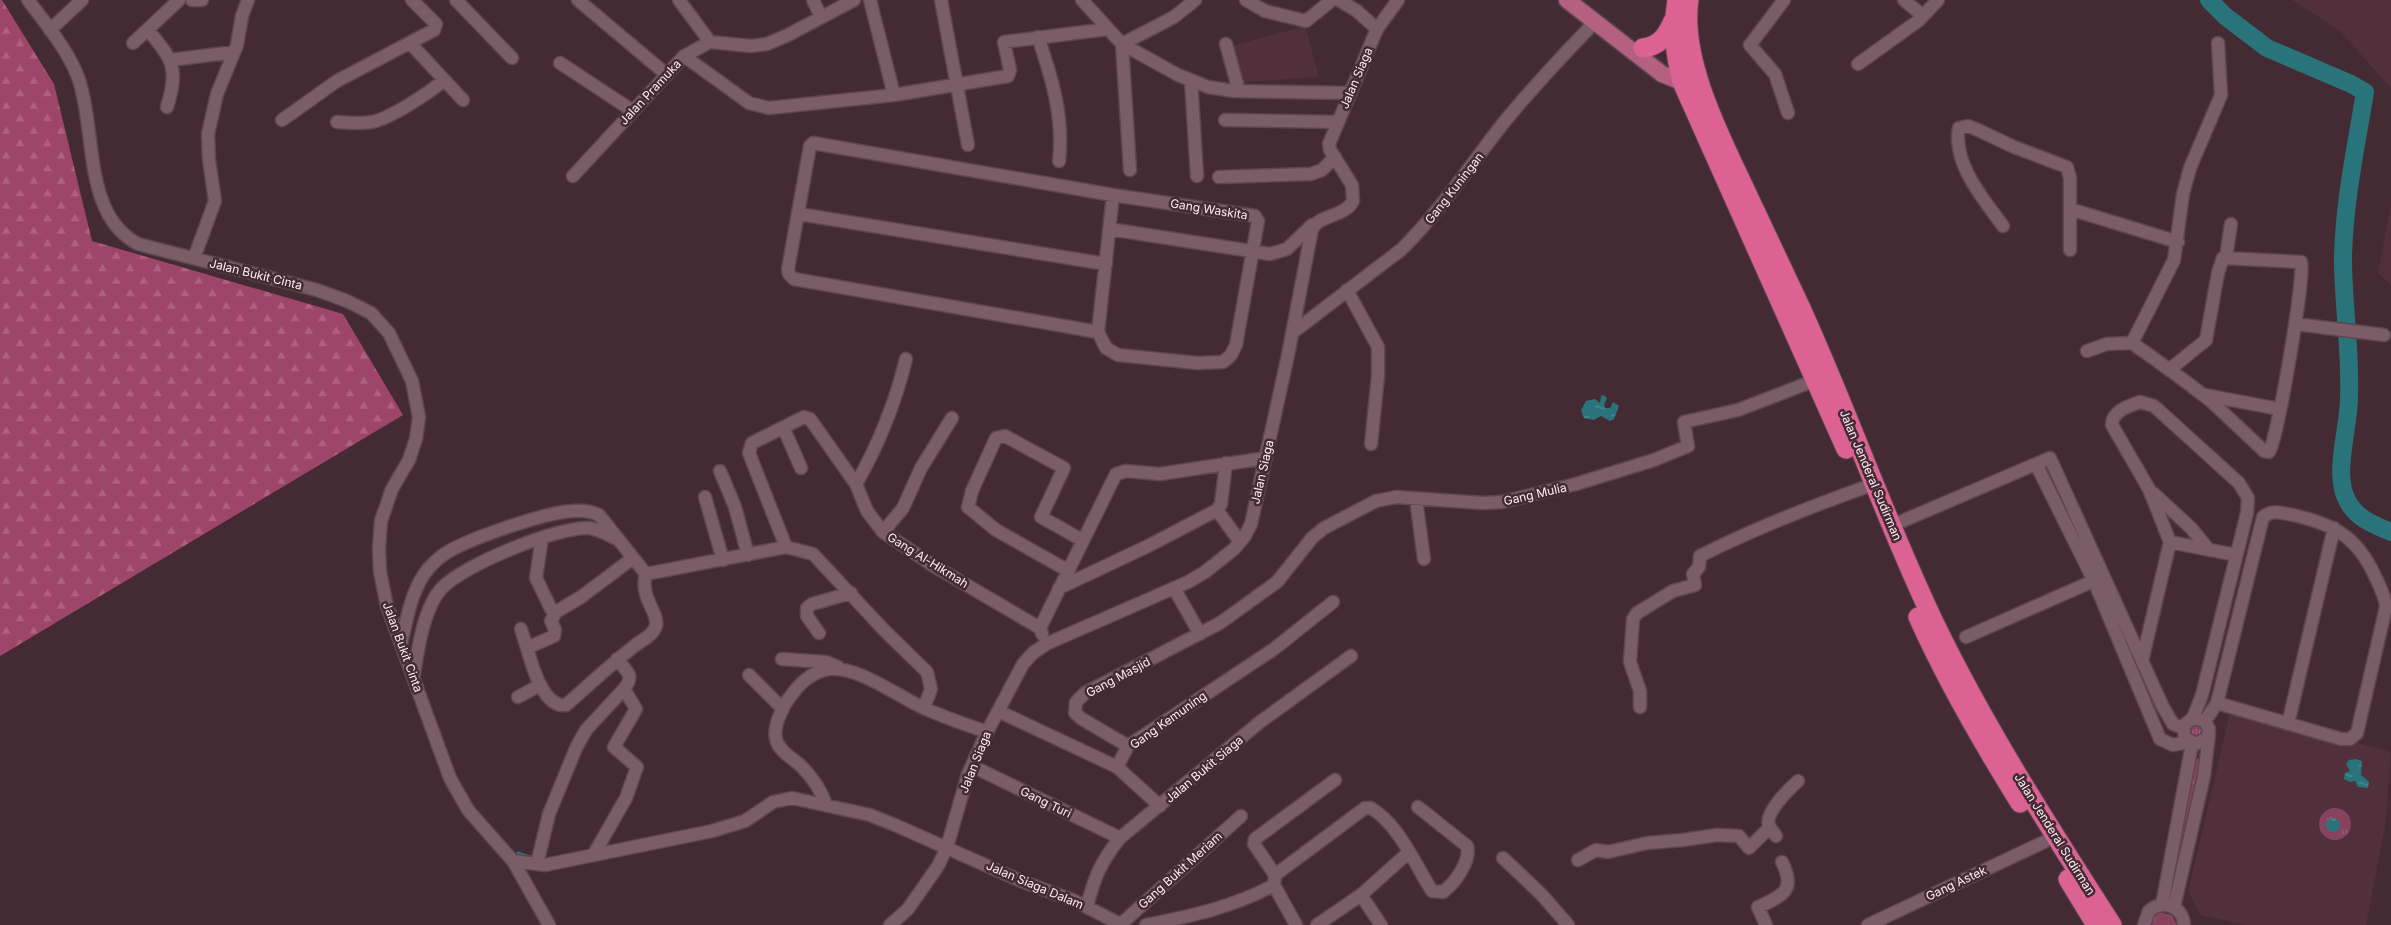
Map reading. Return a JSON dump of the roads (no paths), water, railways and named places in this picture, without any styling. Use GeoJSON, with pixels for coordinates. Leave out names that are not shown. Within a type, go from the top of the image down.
{"type":"FeatureCollection","features":[{"type":"Feature","properties":{"kind":"highway","name":"Jalan Jenderal Sudirman"},"geometry":{"type":"LineString","coordinates":[[1677,0],[1673,20],[1690,80],[1863,488],[1928,624],[2038,811],[2112,925]]}},
{"type":"Feature","properties":{"kind":"highway","name":"Jalan Jenderal Sudirman"},"geometry":{"type":"LineString","coordinates":[[1686,61],[1690,0]]}},
{"type":"Feature","properties":{"kind":"highway"},"geometry":{"type":"LineString","coordinates":[[1643,48],[1660,42],[1666,35],[1673,20]]}},
{"type":"Feature","properties":{"kind":"highway","name":"Jalan Jenderal Sudirman"},"geometry":{"type":"LineString","coordinates":[[1690,80],[1721,138],[1801,308],[1892,525],[1928,624],[1936,659],[1978,736],[2096,925]]}},
{"type":"Feature","properties":{"kind":"main road"},"geometry":{"type":"LineString","coordinates":[[1567,0],[1662,74],[1690,80]]}},
{"type":"Feature","properties":{"kind":"main road"},"geometry":{"type":"LineString","coordinates":[[1586,0],[1643,48],[1663,61],[1686,61]]}},
{"type":"Feature","properties":{"kind":"street","name":"Jalan Bukit Cinta"},"geometry":{"type":"LineString","coordinates":[[28,0],[50,30],[77,77],[100,196],[106,212],[116,227],[126,237],[138,244],[281,280],[346,300],[371,313],[389,333],[412,381],[419,417],[416,439],[409,460],[392,489],[381,521],[380,572],[387,606],[414,674],[450,778],[468,810],[513,861],[549,925]]}},
{"type":"Feature","properties":{"kind":"street"},"geometry":{"type":"LineString","coordinates":[[50,30],[82,0]]}},
{"type":"Feature","properties":{"kind":"street"},"geometry":{"type":"LineString","coordinates":[[133,43],[179,0]]}},
{"type":"Feature","properties":{"kind":"street"},"geometry":{"type":"LineString","coordinates":[[192,0],[202,0]]}},
{"type":"Feature","properties":{"kind":"street"},"geometry":{"type":"LineString","coordinates":[[194,258],[215,201],[209,160],[208,134],[217,94],[234,52],[242,16],[248,0]]}},
{"type":"Feature","properties":{"kind":"street"},"geometry":{"type":"LineString","coordinates":[[282,120],[338,81],[434,30],[437,25],[412,0]]}},
{"type":"Feature","properties":{"kind":"street"},"geometry":{"type":"LineString","coordinates":[[456,0],[512,58]]}},
{"type":"Feature","properties":{"kind":"street"},"geometry":{"type":"LineString","coordinates":[[578,0],[666,74]]}},
{"type":"Feature","properties":{"kind":"street"},"geometry":{"type":"LineString","coordinates":[[679,0],[710,42],[760,46],[788,35],[854,0]]}},
{"type":"Feature","properties":{"kind":"street"},"geometry":{"type":"LineString","coordinates":[[813,0],[821,17]]}},
{"type":"Feature","properties":{"kind":"street"},"geometry":{"type":"LineString","coordinates":[[870,0],[894,95]]}},
{"type":"Feature","properties":{"kind":"street"},"geometry":{"type":"LineString","coordinates":[[941,0],[968,145]]}},
{"type":"Feature","properties":{"kind":"street"},"geometry":{"type":"LineString","coordinates":[[1082,0],[1122,44],[1154,63],[1208,87],[1238,91],[1349,94]]}},
{"type":"Feature","properties":{"kind":"street"},"geometry":{"type":"LineString","coordinates":[[1122,44],[1174,17],[1195,0]]}},
{"type":"Feature","properties":{"kind":"street"},"geometry":{"type":"LineString","coordinates":[[1246,0],[1265,12],[1306,21],[1332,0]]}},
{"type":"Feature","properties":{"kind":"street"},"geometry":{"type":"LineString","coordinates":[[1339,0],[1377,28]]}},
{"type":"Feature","properties":{"kind":"street","name":"Jalan Siaga"},"geometry":{"type":"LineString","coordinates":[[890,925],[908,909],[925,886],[946,847],[972,766],[987,732],[1023,664],[1033,653],[1046,644],[1174,588],[1205,572],[1240,542],[1251,524],[1292,333],[1309,239],[1316,222],[1346,209],[1352,201],[1352,185],[1329,144],[1377,28],[1398,0]]}},
{"type":"Feature","properties":{"kind":"street"},"geometry":{"type":"LineString","coordinates":[[1784,0],[1750,45],[1775,74],[1788,113]]}},
{"type":"Feature","properties":{"kind":"street"},"geometry":{"type":"LineString","coordinates":[[1904,0],[1923,16]]}},
{"type":"Feature","properties":{"kind":"street"},"geometry":{"type":"LineString","coordinates":[[1858,64],[1923,16],[1938,0]]}},
{"type":"Feature","properties":{"kind":"street","name":"Gang Kuningan"},"geometry":{"type":"LineString","coordinates":[[1292,333],[1402,249],[1418,234],[1506,120],[1595,22]]}},
{"type":"Feature","properties":{"kind":"street"},"geometry":{"type":"LineString","coordinates":[[684,56],[749,103],[769,108],[894,95],[1008,76],[1010,70],[1004,42],[1108,29]]}},
{"type":"Feature","properties":{"kind":"street"},"geometry":{"type":"LineString","coordinates":[[148,30],[170,60],[173,83],[166,107]]}},
{"type":"Feature","properties":{"kind":"street"},"geometry":{"type":"LineString","coordinates":[[1038,37],[1056,96],[1061,140],[1059,161]]}},
{"type":"Feature","properties":{"kind":"street","name":"Jalan Pramuka"},"geometry":{"type":"LineString","coordinates":[[573,176],[684,56],[710,42]]}},
{"type":"Feature","properties":{"kind":"street"},"geometry":{"type":"LineString","coordinates":[[410,43],[462,100]]}},
{"type":"Feature","properties":{"kind":"street"},"geometry":{"type":"LineString","coordinates":[[2132,342],[2171,267],[2178,242],[2181,205],[2190,168],[2221,95],[2218,43]]}},
{"type":"Feature","properties":{"kind":"street"},"geometry":{"type":"LineString","coordinates":[[1122,44],[1130,170]]}},
{"type":"Feature","properties":{"kind":"street"},"geometry":{"type":"LineString","coordinates":[[1226,44],[1238,91]]}},
{"type":"Feature","properties":{"kind":"street"},"geometry":{"type":"LineString","coordinates":[[170,60],[234,52]]}},
{"type":"Feature","properties":{"kind":"street"},"geometry":{"type":"LineString","coordinates":[[560,63],[633,111]]}},
{"type":"Feature","properties":{"kind":"street"},"geometry":{"type":"LineString","coordinates":[[336,122],[359,124],[377,121],[422,96],[444,80]]}},
{"type":"Feature","properties":{"kind":"street"},"geometry":{"type":"LineString","coordinates":[[1191,80],[1197,176]]}},
{"type":"Feature","properties":{"kind":"street"},"geometry":{"type":"LineString","coordinates":[[1225,120],[1338,122]]}},
{"type":"Feature","properties":{"kind":"street"},"geometry":{"type":"LineString","coordinates":[[2003,226],[1986,202],[1963,161],[1958,133],[1962,126],[1978,130],[2014,147],[2066,166],[2069,173],[2070,250]]}},
{"type":"Feature","properties":{"kind":"street"},"geometry":{"type":"LineString","coordinates":[[1098,332],[794,279],[788,269],[810,146],[813,143],[1113,195],[1098,332],[1106,348],[1118,356],[1197,363],[1223,362],[1231,355],[1236,345],[1253,251]]}},
{"type":"Feature","properties":{"kind":"street"},"geometry":{"type":"LineString","coordinates":[[1219,177],[1311,174],[1322,170],[1335,157]]}},
{"type":"Feature","properties":{"kind":"street","name":"Gang Waskita"},"geometry":{"type":"LineString","coordinates":[[1113,195],[1257,217],[1253,251]]}},
{"type":"Feature","properties":{"kind":"street"},"geometry":{"type":"LineString","coordinates":[[2070,209],[2178,242]]}},
{"type":"Feature","properties":{"kind":"street"},"geometry":{"type":"LineString","coordinates":[[799,214],[1106,264]]}},
{"type":"Feature","properties":{"kind":"street"},"geometry":{"type":"LineString","coordinates":[[1110,229],[1253,251],[1279,253],[1287,249],[1316,222]]}},
{"type":"Feature","properties":{"kind":"street"},"geometry":{"type":"LineString","coordinates":[[2169,370],[2206,340],[2220,263],[2226,257],[2231,224]]}},
{"type":"Feature","properties":{"kind":"street"},"geometry":{"type":"LineString","coordinates":[[2087,351],[2107,344],[2132,342],[2204,395],[2267,452],[2270,451],[2295,324],[2301,285],[2301,262],[2226,257]]}},
{"type":"Feature","properties":{"kind":"street"},"geometry":{"type":"LineString","coordinates":[[1347,290],[1378,347],[1378,376],[1371,444]]}},
{"type":"Feature","properties":{"kind":"street"},"geometry":{"type":"LineString","coordinates":[[2295,324],[2366,331],[2384,335]]}},
{"type":"Feature","properties":{"kind":"street"},"geometry":{"type":"LineString","coordinates":[[856,484],[873,453],[894,404],[906,359]]}},
{"type":"Feature","properties":{"kind":"street","name":"Gang Mulia"},"geometry":{"type":"LineString","coordinates":[[1200,634],[1220,623],[1276,582],[1312,538],[1324,528],[1376,501],[1396,496],[1483,503],[1502,502],[1576,484],[1654,460],[1688,446],[1684,422],[1738,410],[1816,380]]}},
{"type":"Feature","properties":{"kind":"street"},"geometry":{"type":"LineString","coordinates":[[2204,395],[2279,408]]}},
{"type":"Feature","properties":{"kind":"street"},"geometry":{"type":"LineString","coordinates":[[2142,660],[2170,542],[2149,489],[2112,425],[2113,416],[2117,412],[2140,402],[2154,406],[2244,489],[2249,502],[2202,695],[2204,776],[2168,906]]}},
{"type":"Feature","properties":{"kind":"street","name":"Gang Al-Hikmah"},"geometry":{"type":"LineString","coordinates":[[784,429],[807,418],[856,484],[867,511],[883,532],[934,566],[1040,628]]}},
{"type":"Feature","properties":{"kind":"street"},"geometry":{"type":"LineString","coordinates":[[883,532],[902,508],[921,468],[952,418]]}},
{"type":"Feature","properties":{"kind":"street"},"geometry":{"type":"LineString","coordinates":[[786,547],[749,453],[752,444],[784,429],[801,468]]}},
{"type":"Feature","properties":{"kind":"street"},"geometry":{"type":"LineString","coordinates":[[1066,570],[996,530],[968,507],[972,491],[996,438],[1005,436],[1064,468],[1041,517],[1082,540]]}},
{"type":"Feature","properties":{"kind":"street"},"geometry":{"type":"LineString","coordinates":[[1046,644],[1040,628],[1060,588],[1066,570],[1116,474],[1126,471],[1160,474],[1266,458]]}},
{"type":"Feature","properties":{"kind":"street"},"geometry":{"type":"LineString","coordinates":[[1892,525],[2050,458],[2099,579],[2160,739],[2173,746],[2204,741],[2202,724],[2217,703],[2263,517],[2275,511],[2334,528],[2358,547],[2385,600],[2385,616],[2361,720],[2354,736],[2346,739],[2217,703]]}},
{"type":"Feature","properties":{"kind":"street"},"geometry":{"type":"LineString","coordinates":[[1060,588],[1148,546],[1216,510],[1221,504],[1226,463]]}},
{"type":"Feature","properties":{"kind":"street"},"geometry":{"type":"LineString","coordinates":[[2036,464],[2142,660],[2170,721],[2175,726],[2183,728]]}},
{"type":"Feature","properties":{"kind":"street"},"geometry":{"type":"LineString","coordinates":[[720,471],[735,507],[748,555]]}},
{"type":"Feature","properties":{"kind":"street"},"geometry":{"type":"LineString","coordinates":[[1640,707],[1640,690],[1630,662],[1631,627],[1637,614],[1674,591],[1695,585],[1693,574],[1699,567],[1700,556],[1738,537],[1792,514],[1863,488]]}},
{"type":"Feature","properties":{"kind":"street"},"geometry":{"type":"LineString","coordinates":[[2149,489],[2191,528],[2209,550]]}},
{"type":"Feature","properties":{"kind":"street"},"geometry":{"type":"LineString","coordinates":[[705,497],[723,560]]}},
{"type":"Feature","properties":{"kind":"street"},"geometry":{"type":"LineString","coordinates":[[1416,499],[1424,559]]}},
{"type":"Feature","properties":{"kind":"street"},"geometry":{"type":"LineString","coordinates":[[1216,510],[1240,542]]}},
{"type":"Feature","properties":{"kind":"street"},"geometry":{"type":"LineString","coordinates":[[401,644],[414,594],[426,571],[436,560],[464,544],[556,513],[567,511],[592,512],[599,515],[606,521],[617,539],[646,574]]}},
{"type":"Feature","properties":{"kind":"street"},"geometry":{"type":"LineString","coordinates":[[567,511],[570,528]]}},
{"type":"Feature","properties":{"kind":"street"},"geometry":{"type":"LineString","coordinates":[[414,674],[418,643],[430,609],[443,587],[474,567],[509,550],[570,528],[590,528],[617,539]]}},
{"type":"Feature","properties":{"kind":"street"},"geometry":{"type":"LineString","coordinates":[[2288,724],[2334,528]]}},
{"type":"Feature","properties":{"kind":"street"},"geometry":{"type":"LineString","coordinates":[[542,538],[536,583],[552,609],[556,612]]}},
{"type":"Feature","properties":{"kind":"street"},"geometry":{"type":"LineString","coordinates":[[2170,542],[2236,555]]}},
{"type":"Feature","properties":{"kind":"street"},"geometry":{"type":"LineString","coordinates":[[646,574],[786,547],[813,554],[884,630],[927,672],[931,689],[924,708]]}},
{"type":"Feature","properties":{"kind":"street"},"geometry":{"type":"LineString","coordinates":[[527,648],[554,636],[555,630],[551,620],[556,612],[581,597],[633,558]]}},
{"type":"Feature","properties":{"kind":"street"},"geometry":{"type":"LineString","coordinates":[[521,629],[540,686],[552,702],[559,706],[566,706],[617,659],[654,631],[656,622],[644,593],[643,584],[646,574]]}},
{"type":"Feature","properties":{"kind":"street"},"geometry":{"type":"LineString","coordinates":[[1966,637],[2099,579]]}},
{"type":"Feature","properties":{"kind":"street"},"geometry":{"type":"LineString","coordinates":[[1174,588],[1200,634]]}},
{"type":"Feature","properties":{"kind":"street"},"geometry":{"type":"LineString","coordinates":[[820,634],[807,616],[807,608],[812,604],[850,593]]}},
{"type":"Feature","properties":{"kind":"street","name":"Gang Kemuning"},"geometry":{"type":"LineString","coordinates":[[1117,767],[1128,746],[1274,649],[1333,602]]}},
{"type":"Feature","properties":{"kind":"street","name":"Gang Masjid"},"geometry":{"type":"LineString","coordinates":[[1128,746],[1082,719],[1076,713],[1076,702],[1085,693],[1200,634]]}},
{"type":"Feature","properties":{"kind":"street","name":"Jalan Bukit Siaga"},"geometry":{"type":"LineString","coordinates":[[1087,907],[1094,879],[1106,855],[1120,838],[1260,722],[1351,656]]}},
{"type":"Feature","properties":{"kind":"street"},"geometry":{"type":"LineString","coordinates":[[537,864],[542,836],[549,814],[576,748],[586,730],[624,689],[630,679],[617,659]]}},
{"type":"Feature","properties":{"kind":"street"},"geometry":{"type":"LineString","coordinates":[[782,659],[826,662],[840,669],[852,672],[924,708],[987,732]]}},
{"type":"Feature","properties":{"kind":"street"},"geometry":{"type":"LineString","coordinates":[[826,805],[820,788],[812,777],[783,751],[777,742],[776,727],[783,709],[802,680],[828,669],[840,669]]}},
{"type":"Feature","properties":{"kind":"street"},"geometry":{"type":"LineString","coordinates":[[749,675],[783,709]]}},
{"type":"Feature","properties":{"kind":"street"},"geometry":{"type":"LineString","coordinates":[[518,697],[540,686]]}},
{"type":"Feature","properties":{"kind":"street"},"geometry":{"type":"LineString","coordinates":[[594,854],[626,798],[637,767],[614,747],[636,709],[624,689]]}},
{"type":"Feature","properties":{"kind":"street"},"geometry":{"type":"LineString","coordinates":[[998,711],[1117,767],[1160,806]]}},
{"type":"Feature","properties":{"kind":"street"},"geometry":{"type":"LineString","coordinates":[[2168,906],[2190,743],[2183,735],[2183,728],[2186,722],[2202,724]]}},
{"type":"Feature","properties":{"kind":"street","name":"Gang Turi"},"geometry":{"type":"LineString","coordinates":[[972,766],[1120,838]]}},
{"type":"Feature","properties":{"kind":"street"},"geometry":{"type":"LineString","coordinates":[[1296,925],[1275,880],[1254,844],[1255,839],[1335,780]]}},
{"type":"Feature","properties":{"kind":"street"},"geometry":{"type":"LineString","coordinates":[[1578,860],[1596,850],[1608,852],[1647,843],[1717,835],[1740,836],[1749,848],[1773,831],[1769,818],[1775,805],[1789,788],[1798,781]]}},
{"type":"Feature","properties":{"kind":"street"},"geometry":{"type":"LineString","coordinates":[[513,861],[537,864],[572,861],[594,854],[712,831],[745,821],[782,799],[792,798],[870,815],[946,847]]}},
{"type":"Feature","properties":{"kind":"street"},"geometry":{"type":"LineString","coordinates":[[1146,925],[1213,911],[1252,897],[1365,808],[1371,808],[1384,818],[1400,837],[1432,891],[1443,892],[1448,888],[1468,856],[1467,846],[1418,807]]}},
{"type":"Feature","properties":{"kind":"street","name":"Gang Bukit Meriam"},"geometry":{"type":"LineString","coordinates":[[1121,925],[1240,816]]}},
{"type":"Feature","properties":{"kind":"street","name":"Gang Astek"},"geometry":{"type":"LineString","coordinates":[[1868,925],[2044,842]]}},
{"type":"Feature","properties":{"kind":"street","name":"Jalan Siaga Dalam"},"geometry":{"type":"LineString","coordinates":[[946,847],[1021,881],[1087,907],[1121,925]]}},
{"type":"Feature","properties":{"kind":"street"},"geometry":{"type":"LineString","coordinates":[[1317,925],[1361,895],[1408,853]]}},
{"type":"Feature","properties":{"kind":"street"},"geometry":{"type":"LineString","coordinates":[[1503,858],[1541,894],[1568,925]]}},
{"type":"Feature","properties":{"kind":"street"},"geometry":{"type":"LineString","coordinates":[[1766,925],[1758,907],[1783,892],[1789,882],[1789,876],[1782,862]]}},
{"type":"Feature","properties":{"kind":"street"},"geometry":{"type":"LineString","coordinates":[[1361,895],[1381,925]]}},
{"type":"Feature","properties":{"kind":"street"},"geometry":{"type":"LineString","coordinates":[[2137,925],[2145,920],[2152,909],[2168,906],[2181,914],[2184,925]]}},
{"type":"Feature","properties":{"kind":"water"},"geometry":{"type":"Polygon","coordinates":[[[1604,395],[1607,398],[1604,405],[1605,408],[1610,408],[1613,402],[1619,406],[1614,419],[1610,421],[1601,416],[1594,420],[1584,418],[1581,410],[1586,401],[1595,399],[1600,403],[1601,396],[1604,395]]]}},
{"type":"Feature","properties":{"kind":"water"},"geometry":{"type":"Polygon","coordinates":[[[2356,759],[2362,761],[2361,775],[2369,782],[2368,788],[2358,787],[2355,781],[2350,782],[2344,779],[2345,773],[2350,771],[2346,764],[2349,760],[2356,759]]]}},
{"type":"Feature","properties":{"kind":"water"},"geometry":{"type":"Polygon","coordinates":[[[2330,818],[2336,818],[2340,825],[2336,832],[2330,832],[2326,828],[2326,822],[2330,818]]]}},
{"type":"Feature","properties":{"kind":"waterway"},"geometry":{"type":"LineString","coordinates":[[2209,0],[2225,16],[2267,48],[2351,84],[2365,92],[2351,175],[2344,237],[2343,275],[2349,380],[2341,479],[2343,491],[2356,513],[2367,521],[2391,532]]}},
{"type":"Feature","properties":{"kind":"waterway"},"geometry":{"type":"LineString","coordinates":[[518,853],[533,858]]}}]}
